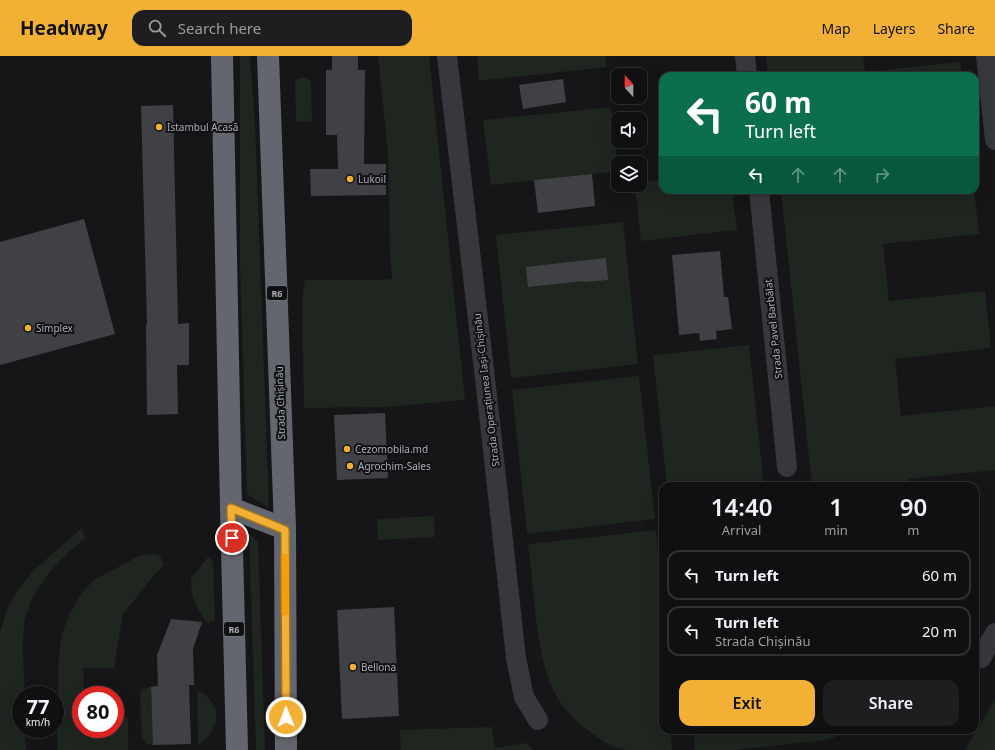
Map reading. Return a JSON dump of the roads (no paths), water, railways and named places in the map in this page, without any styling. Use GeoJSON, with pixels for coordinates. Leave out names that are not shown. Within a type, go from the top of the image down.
{"type":"FeatureCollection","features":[{"type":"Feature","properties":{"kind":"highway","name":"R6"},"geometry":{"type":"LineString","coordinates":[[222,56],[237,750]]}},
{"type":"Feature","properties":{"kind":"highway","name":"Strada Chișinău"},"geometry":{"type":"LineString","coordinates":[[268,56],[285,530],[286,750]]}},
{"type":"Feature","properties":{"kind":"highway"},"geometry":{"type":"LineString","coordinates":[[231,508],[285,530]]}},
{"type":"Feature","properties":{"kind":"street","name":"Strada Operațiunea Iași-Chișinău"},"geometry":{"type":"LineString","coordinates":[[447,56],[489,410],[516,658],[524,697],[538,720]]}},
{"type":"Feature","properties":{"kind":"street"},"geometry":{"type":"LineString","coordinates":[[745,56],[747,72]]}},
{"type":"Feature","properties":{"kind":"street"},"geometry":{"type":"LineString","coordinates":[[986,56],[995,140]]}},
{"type":"Feature","properties":{"kind":"street","name":"Strada Pavel Barbălat"},"geometry":{"type":"LineString","coordinates":[[759,194],[787,468]]}},
{"type":"Feature","properties":{"kind":"street"},"geometry":{"type":"LineString","coordinates":[[979,657],[995,633]]}},
{"type":"Feature","properties":{"kind":"place","name":"Istambul Acasă"},"geometry":{"type":"Point","coordinates":[159,127]}},
{"type":"Feature","properties":{"kind":"place","name":"Lukoil"},"geometry":{"type":"Point","coordinates":[350,179]}},
{"type":"Feature","properties":{"kind":"place","name":"Simplex"},"geometry":{"type":"Point","coordinates":[28,328]}},
{"type":"Feature","properties":{"kind":"place","name":"Cezomobila.md"},"geometry":{"type":"Point","coordinates":[347,449]}},
{"type":"Feature","properties":{"kind":"place","name":"Agrochim-Sales"},"geometry":{"type":"Point","coordinates":[350,466]}},
{"type":"Feature","properties":{"kind":"place","name":"Bellona"},"geometry":{"type":"Point","coordinates":[353,667]}}]}
